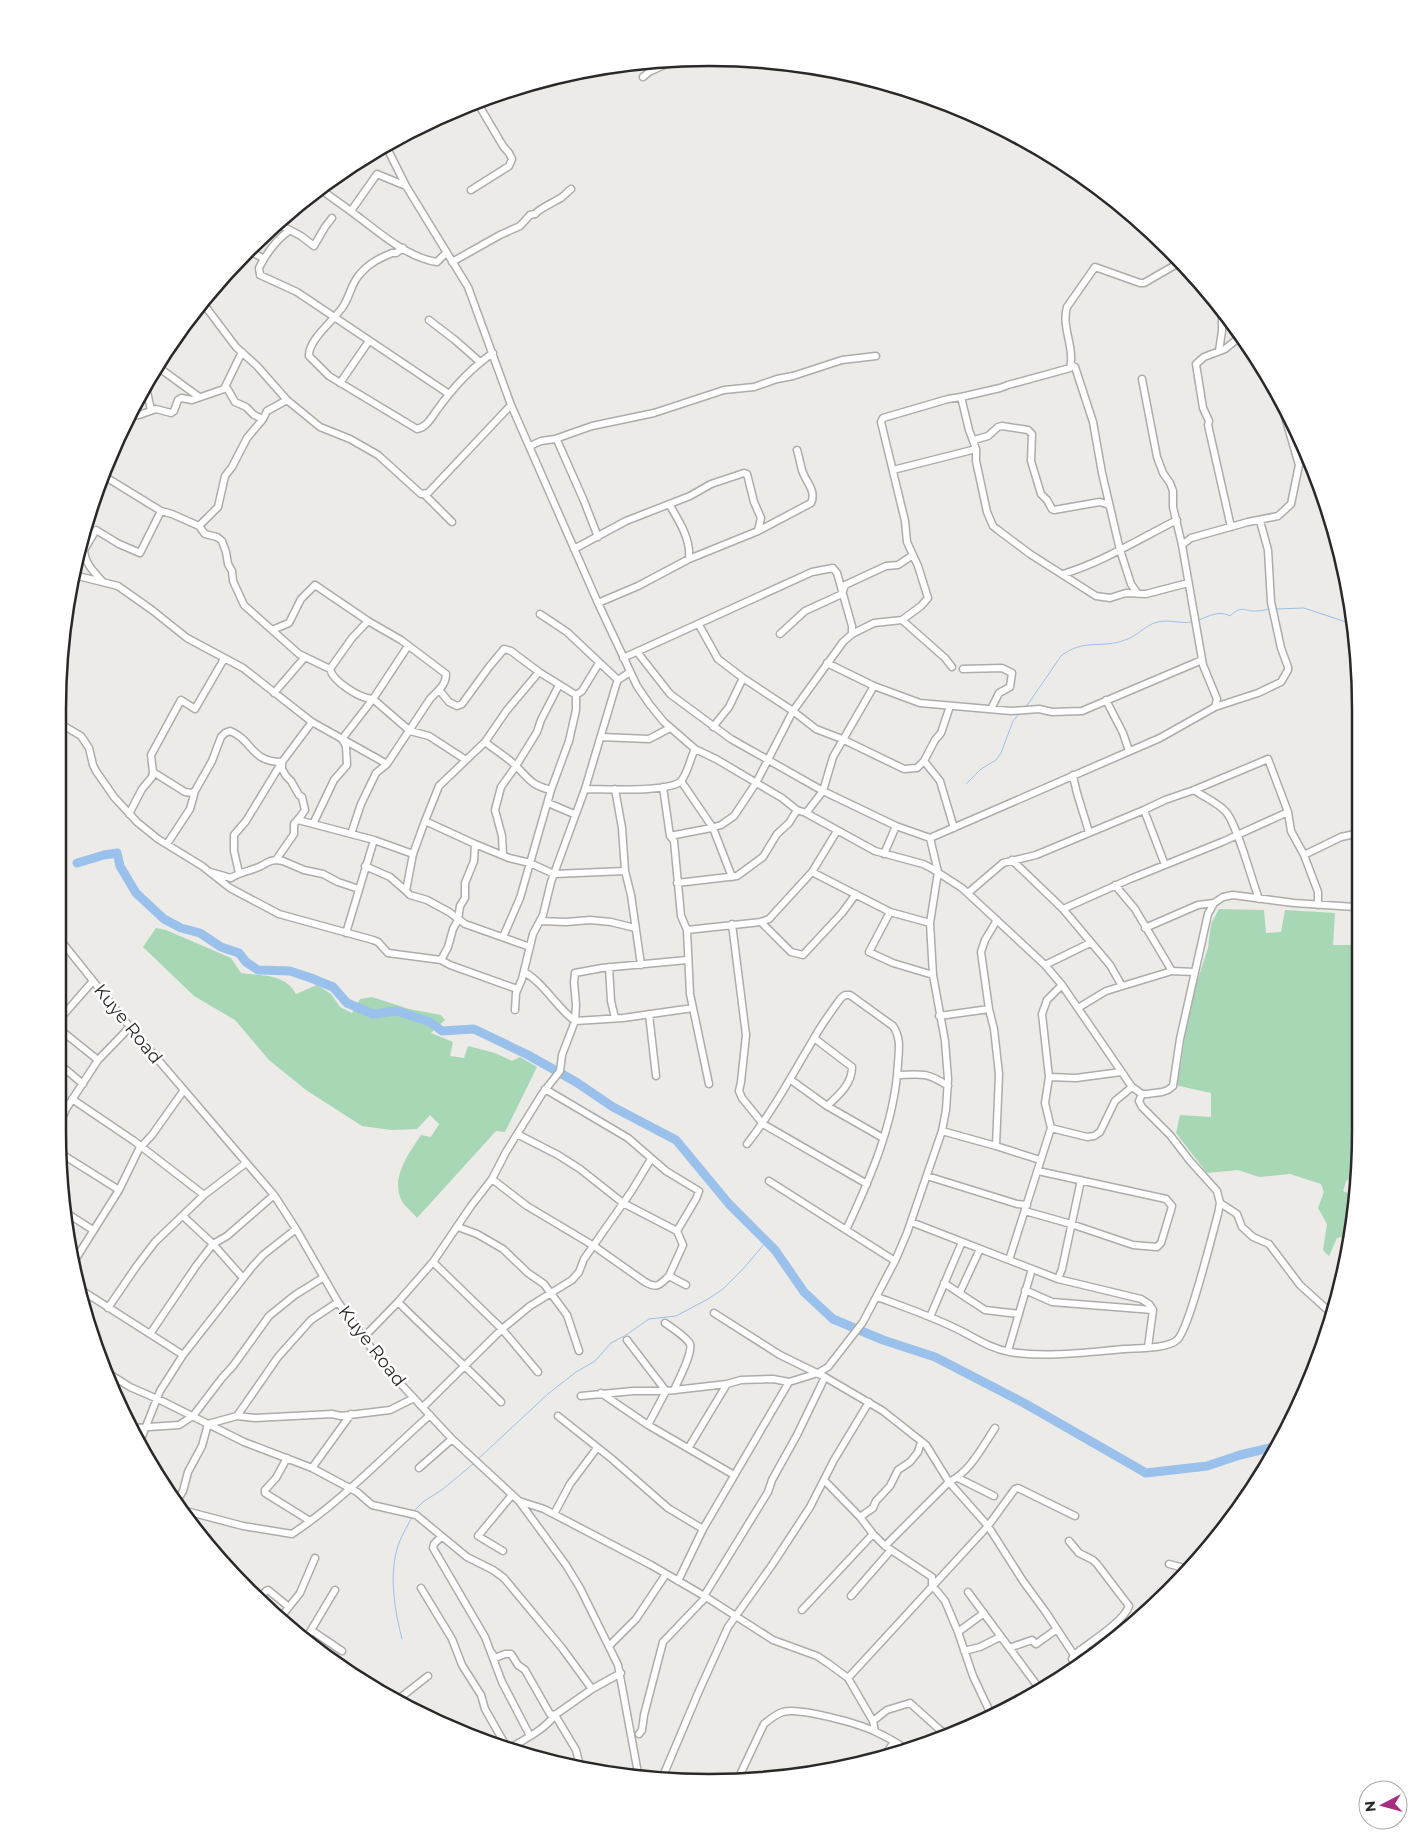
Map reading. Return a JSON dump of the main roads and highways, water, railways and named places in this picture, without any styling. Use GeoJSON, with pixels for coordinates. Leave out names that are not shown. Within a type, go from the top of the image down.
{"type":"FeatureCollection","features":[{"type":"Feature","properties":{"kind":"waterway"},"geometry":{"type":"LineString","coordinates":[[1276,609],[1304,608],[1345,622]]}},
{"type":"Feature","properties":{"kind":"waterway"},"geometry":{"type":"LineString","coordinates":[[1199,620],[1210,615],[1226,614],[1230,616],[1241,609],[1252,611],[1269,609]]}},
{"type":"Feature","properties":{"kind":"waterway"},"geometry":{"type":"LineString","coordinates":[[1026,707],[1061,656],[1069,651],[1085,645],[1117,643],[1134,636],[1158,622],[1192,622]]}},
{"type":"Feature","properties":{"kind":"waterway"},"geometry":{"type":"LineString","coordinates":[[966,784],[981,769],[996,760],[1001,753],[1013,721],[1019,714]]}},
{"type":"Feature","properties":{"kind":"waterway"},"geometry":{"type":"LineString","coordinates":[[77,863],[117,853],[120,866],[136,893],[164,919],[181,928],[200,933],[221,947],[239,953],[246,962],[258,970],[290,971],[311,978],[333,987],[347,1003],[373,1014],[397,1011],[430,1022],[442,1031],[474,1029],[528,1055],[576,1082],[613,1107],[676,1140],[729,1204],[775,1250],[804,1292],[833,1319],[883,1340],[935,1357],[1024,1403],[1146,1473],[1207,1466],[1268,1448]]}},
{"type":"Feature","properties":{"kind":"waterway"},"geometry":{"type":"LineString","coordinates":[[478,1459],[549,1393],[576,1372],[595,1361],[611,1343],[649,1319],[676,1316],[708,1299],[723,1289],[766,1242]]}},
{"type":"Feature","properties":{"kind":"waterway"},"geometry":{"type":"LineString","coordinates":[[414,1511],[473,1464]]}},
{"type":"Feature","properties":{"kind":"waterway"},"geometry":{"type":"LineString","coordinates":[[402,1639],[395,1606],[393,1571],[398,1545],[412,1517]]}}]}
